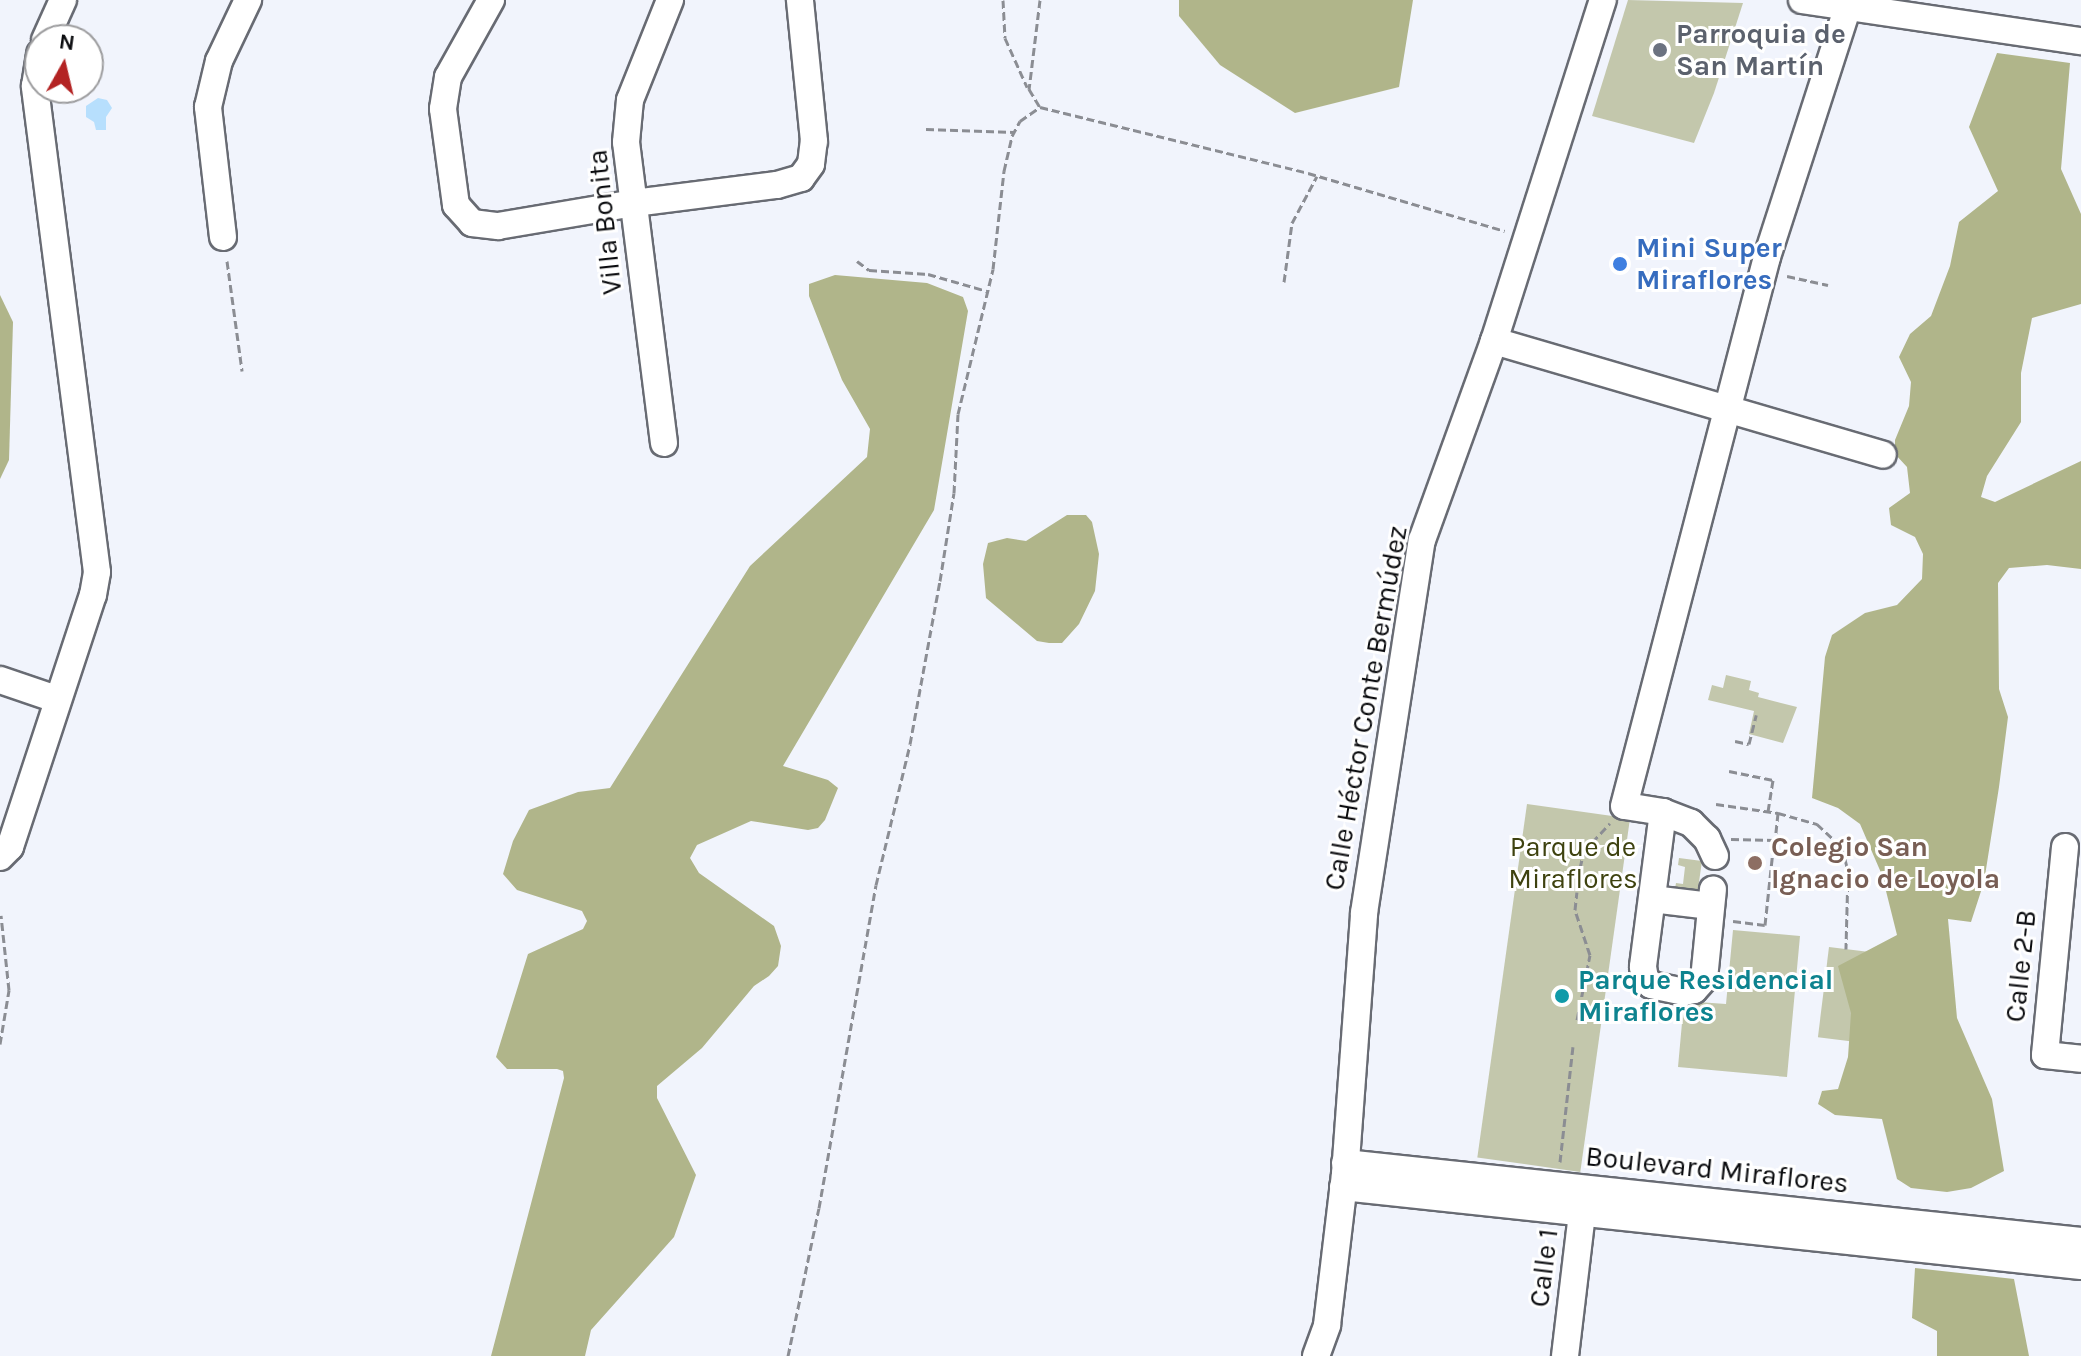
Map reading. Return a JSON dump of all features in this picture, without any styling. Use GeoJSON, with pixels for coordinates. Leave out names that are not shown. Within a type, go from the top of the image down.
{"type":"FeatureCollection","features":[{"type":"Feature","properties":{"kind":"street"},"geometry":{"type":"LineString","coordinates":[[52,24],[63,0]]}},
{"type":"Feature","properties":{"kind":"street"},"geometry":{"type":"LineString","coordinates":[[223,237],[208,107],[219,61],[248,0]]}},
{"type":"Feature","properties":{"kind":"street"},"geometry":{"type":"LineString","coordinates":[[491,0],[448,77],[443,109],[456,205],[472,223],[498,226],[634,203],[777,185],[801,178],[811,164],[814,141],[800,0]]}},
{"type":"Feature","properties":{"kind":"street","name":"Villa Bonita"},"geometry":{"type":"LineString","coordinates":[[664,443],[626,142],[630,100],[670,0]]}},
{"type":"Feature","properties":{"kind":"street","name":"Calle Héctor Conte Bermúdez"},"geometry":{"type":"LineString","coordinates":[[1316,1356],[1327,1325],[1344,1175],[1364,913],[1422,540],[1494,341],[1603,0]]}},
{"type":"Feature","properties":{"kind":"street"},"geometry":{"type":"LineString","coordinates":[[1802,0],[1849,4],[2081,41]]}},
{"type":"Feature","properties":{"kind":"street"},"geometry":{"type":"LineString","coordinates":[[1721,848],[1714,850],[1696,827],[1663,812],[1624,806],[1763,271],[1849,4]]}},
{"type":"Feature","properties":{"kind":"street"},"geometry":{"type":"LineString","coordinates":[[0,857],[10,847],[56,699],[93,595],[97,548],[37,104]]}},
{"type":"Feature","properties":{"kind":"street"},"geometry":{"type":"LineString","coordinates":[[1494,341],[1883,455]]}},
{"type":"Feature","properties":{"kind":"street"},"geometry":{"type":"LineString","coordinates":[[0,680],[56,699]]}},
{"type":"Feature","properties":{"kind":"street"},"geometry":{"type":"LineString","coordinates":[[1652,899],[1716,905],[1704,979],[1694,990],[1679,992],[1651,985],[1643,973],[1652,899],[1663,812]]}},
{"type":"Feature","properties":{"kind":"street","name":"Calle 2-B"},"geometry":{"type":"LineString","coordinates":[[2065,847],[2045,1055],[2081,1059]]}},
{"type":"Feature","properties":{"kind":"street"},"geometry":{"type":"LineString","coordinates":[[1344,1175],[1584,1201],[2081,1266]]}},
{"type":"Feature","properties":{"kind":"street","name":"Boulevard Miraflores"},"geometry":{"type":"LineString","coordinates":[[1344,1175],[1557,1186],[1584,1201],[2081,1241]]}},
{"type":"Feature","properties":{"kind":"street","name":"Calle 1"},"geometry":{"type":"LineString","coordinates":[[1565,1356],[1584,1201]]}},
{"type":"Feature","properties":{"kind":"path"},"geometry":{"type":"LineString","coordinates":[[1003,0],[1005,38],[1040,107],[1317,176],[1527,238]]}},
{"type":"Feature","properties":{"kind":"path"},"geometry":{"type":"LineString","coordinates":[[1029,89],[1040,0]]}},
{"type":"Feature","properties":{"kind":"path"},"geometry":{"type":"LineString","coordinates":[[788,1356],[819,1208],[876,885],[910,744],[954,493],[958,414],[993,269],[1004,171],[1020,121],[1040,107]]}},
{"type":"Feature","properties":{"kind":"path"},"geometry":{"type":"LineString","coordinates":[[926,129],[1014,132]]}},
{"type":"Feature","properties":{"kind":"path"},"geometry":{"type":"LineString","coordinates":[[1284,282],[1292,223],[1317,176]]}},
{"type":"Feature","properties":{"kind":"path"},"geometry":{"type":"LineString","coordinates":[[223,237],[242,371]]}},
{"type":"Feature","properties":{"kind":"path"},"geometry":{"type":"LineString","coordinates":[[857,261],[869,270],[928,274],[987,291]]}},
{"type":"Feature","properties":{"kind":"path"},"geometry":{"type":"LineString","coordinates":[[1763,271],[1828,285]]}},
{"type":"Feature","properties":{"kind":"path"},"geometry":{"type":"LineString","coordinates":[[1735,741],[1749,744],[1756,715]]}},
{"type":"Feature","properties":{"kind":"path"},"geometry":{"type":"LineString","coordinates":[[1729,771],[1773,780],[1768,812]]}},
{"type":"Feature","properties":{"kind":"path"},"geometry":{"type":"LineString","coordinates":[[1716,804],[1778,813],[1817,824],[1842,847],[1848,871],[1846,949]]}},
{"type":"Feature","properties":{"kind":"path"},"geometry":{"type":"LineString","coordinates":[[1580,868],[1584,851],[1624,806]]}},
{"type":"Feature","properties":{"kind":"path"},"geometry":{"type":"LineString","coordinates":[[1716,905],[1765,925],[1778,813]]}},
{"type":"Feature","properties":{"kind":"path"},"geometry":{"type":"LineString","coordinates":[[1721,848],[1775,840]]}},
{"type":"Feature","properties":{"kind":"path"},"geometry":{"type":"LineString","coordinates":[[1577,892],[1575,910],[1590,955],[1577,1020]]}},
{"type":"Feature","properties":{"kind":"path"},"geometry":{"type":"LineString","coordinates":[[0,1044],[9,990],[1,915]]}},
{"type":"Feature","properties":{"kind":"path"},"geometry":{"type":"LineString","coordinates":[[1557,1186],[1573,1047]]}},
{"type":"Feature","properties":{"kind":"green space"},"geometry":{"type":"Polygon","coordinates":[[[1179,0],[1413,0],[1399,87],[1295,113],[1220,65],[1179,16],[1179,0]]]}},
{"type":"Feature","properties":{"kind":"green space"},"geometry":{"type":"Polygon","coordinates":[[[1628,0],[1743,3],[1694,143],[1592,116],[1628,0]]]}},
{"type":"Feature","properties":{"kind":"green space"},"geometry":{"type":"Polygon","coordinates":[[[1997,53],[2070,63],[2061,169],[2081,214],[2081,304],[2032,318],[2021,373],[2021,422],[1987,476],[1981,497],[1995,502],[2081,461],[2081,569],[2047,565],[2009,568],[1998,583],[1999,689],[2008,717],[1999,787],[1984,882],[1971,922],[1948,919],[1957,1018],[1992,1099],[2004,1171],[1971,1188],[1947,1192],[1911,1188],[1897,1179],[1882,1119],[1835,1115],[1818,1104],[1822,1091],[1838,1089],[1848,1057],[1851,1013],[1838,966],[1897,935],[1882,875],[1860,824],[1838,808],[1812,798],[1825,657],[1832,635],[1865,613],[1897,605],[1922,579],[1923,554],[1915,537],[1891,525],[1889,508],[1910,493],[1907,467],[1895,454],[1895,440],[1909,406],[1911,382],[1899,357],[1910,334],[1931,316],[1950,266],[1959,222],[1998,191],[1969,127],[1997,53]]]}},
{"type":"Feature","properties":{"kind":"green space"},"geometry":{"type":"Polygon","coordinates":[[[835,275],[927,283],[963,297],[968,311],[934,510],[783,766],[828,780],[838,788],[825,820],[818,828],[808,830],[751,821],[697,845],[690,858],[699,873],[774,926],[781,946],[778,966],[754,986],[702,1048],[657,1086],[657,1098],[696,1175],[674,1237],[591,1330],[585,1356],[491,1356],[564,1078],[563,1071],[557,1069],[507,1069],[496,1057],[528,954],[583,929],[587,921],[582,911],[517,890],[503,874],[513,841],[529,810],[578,792],[610,788],[750,566],[867,457],[870,429],[842,380],[809,296],[809,284],[835,275]]]}},
{"type":"Feature","properties":{"kind":"green space"},"geometry":{"type":"Polygon","coordinates":[[[0,295],[13,322],[9,460],[0,479],[0,295]]]}},
{"type":"Feature","properties":{"kind":"green space"},"geometry":{"type":"Polygon","coordinates":[[[1067,515],[1086,515],[1092,522],[1099,554],[1095,591],[1079,624],[1062,643],[1037,641],[986,598],[983,564],[988,543],[1007,538],[1026,541],[1067,515]]]}},
{"type":"Feature","properties":{"kind":"green space"},"geometry":{"type":"Polygon","coordinates":[[[1726,675],[1751,681],[1749,690],[1759,693],[1758,697],[1797,707],[1783,743],[1749,734],[1754,711],[1708,700],[1712,685],[1723,688],[1726,675]]]}},
{"type":"Feature","properties":{"kind":"green space","name":"Parque de Miraflores"},"geometry":{"type":"Polygon","coordinates":[[[1527,804],[1630,818],[1580,1172],[1477,1158],[1527,804]]]}},
{"type":"Feature","properties":{"kind":"green space"},"geometry":{"type":"Polygon","coordinates":[[[1679,858],[1702,861],[1697,896],[1674,894],[1676,883],[1683,884],[1685,867],[1678,865],[1679,858]]]}},
{"type":"Feature","properties":{"kind":"green space"},"geometry":{"type":"Polygon","coordinates":[[[1733,930],[1800,936],[1787,1077],[1678,1067],[1684,1001],[1726,1004],[1733,930]]]}},
{"type":"Feature","properties":{"kind":"green space"},"geometry":{"type":"Polygon","coordinates":[[[1829,947],[1884,954],[1872,1044],[1818,1037],[1829,947]]]}},
{"type":"Feature","properties":{"kind":"green space"},"geometry":{"type":"Polygon","coordinates":[[[1915,1268],[2014,1279],[2029,1356],[1937,1356],[1937,1331],[1912,1318],[1915,1268]]]}},
{"type":"Feature","properties":{"kind":"water"},"geometry":{"type":"Polygon","coordinates":[[[104,99],[107,100],[112,108],[106,117],[106,130],[96,130],[94,122],[86,117],[86,106],[104,104],[104,99]]]}},
{"type":"Feature","properties":{"kind":"place","name":"Parroquia de San Martín"},"geometry":{"type":"Point","coordinates":[1660,50]}},
{"type":"Feature","properties":{"kind":"place","name":"Mini Super Miraflores"},"geometry":{"type":"Point","coordinates":[1620,264]}},
{"type":"Feature","properties":{"kind":"place","name":"Colegio San Ignacio de Loyola"},"geometry":{"type":"Point","coordinates":[1755,863]}},
{"type":"Feature","properties":{"kind":"place","name":"Parque Residencial Miraflores"},"geometry":{"type":"Point","coordinates":[1562,996]}}]}
